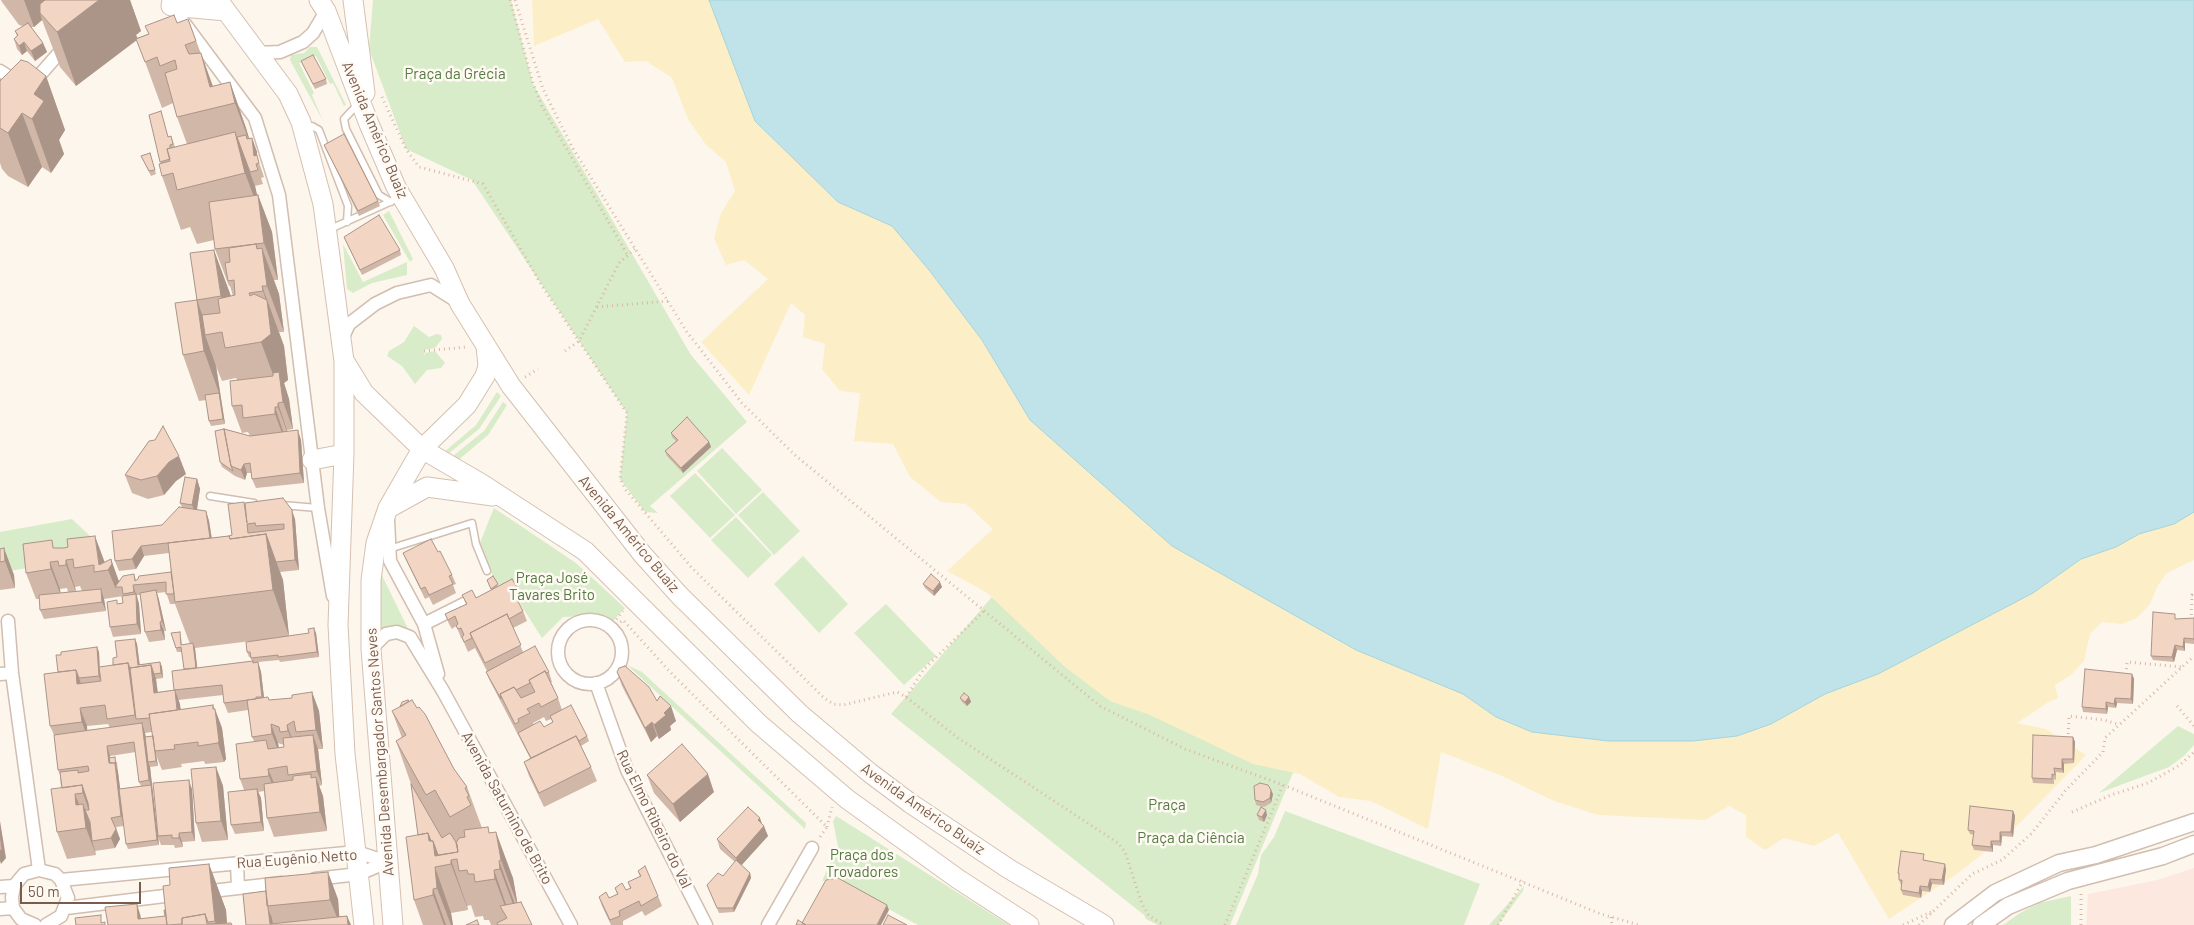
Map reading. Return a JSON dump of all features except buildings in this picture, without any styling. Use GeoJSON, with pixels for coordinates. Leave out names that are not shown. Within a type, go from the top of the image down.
{"type":"FeatureCollection","features":[{"type":"Feature","properties":{"kind":"main road"},"geometry":{"type":"LineString","coordinates":[[353,0],[368,124]]}},
{"type":"Feature","properties":{"kind":"main road"},"geometry":{"type":"LineString","coordinates":[[170,2],[222,6],[288,94],[303,128],[323,204],[344,361],[364,393],[422,449],[585,551],[758,723],[847,798],[958,879],[1029,925]]}},
{"type":"Feature","properties":{"kind":"main road","name":"Avenida Américo Buaiz"},"geometry":{"type":"LineString","coordinates":[[325,4],[396,198],[444,268],[460,304],[511,386],[643,555],[680,596],[800,714],[910,803],[1009,868],[1104,925]]}},
{"type":"Feature","properties":{"kind":"main road","name":"Avenida Desembargador Santos Neves"},"geometry":{"type":"LineString","coordinates":[[393,925],[370,649],[371,580],[376,542],[388,508],[422,449],[467,405],[485,376],[488,366],[486,345]]}},
{"type":"Feature","properties":{"kind":"main road","name":"Avenida Desembargador Santos Neves"},"geometry":{"type":"LineString","coordinates":[[344,361],[344,454],[338,626],[345,754],[364,925]]}},
{"type":"Feature","properties":{"kind":"main road"},"geometry":{"type":"LineString","coordinates":[[312,460],[344,454]]}},
{"type":"Feature","properties":{"kind":"main road"},"geometry":{"type":"LineString","coordinates":[[388,508],[426,487],[501,497]]}},
{"type":"Feature","properties":{"kind":"street"},"geometry":{"type":"LineString","coordinates":[[170,2],[255,118],[279,195],[318,508],[338,626]]}},
{"type":"Feature","properties":{"kind":"street"},"geometry":{"type":"LineString","coordinates":[[258,54],[280,52],[303,42],[313,33],[325,4]]}},
{"type":"Feature","properties":{"kind":"street"},"geometry":{"type":"LineString","coordinates":[[0,71],[25,93],[67,38]]}},
{"type":"Feature","properties":{"kind":"street"},"geometry":{"type":"LineString","coordinates":[[342,339],[349,324],[375,304],[397,292],[431,285],[460,304]]}},
{"type":"Feature","properties":{"kind":"street","name":"Avenida Saturnino de Brito"},"geometry":{"type":"LineString","coordinates":[[388,508],[390,561],[424,624],[443,691]]}},
{"type":"Feature","properties":{"kind":"street"},"geometry":{"type":"LineString","coordinates":[[424,624],[470,601]]}},
{"type":"Feature","properties":{"kind":"street"},"geometry":{"type":"LineString","coordinates":[[591,620],[601,622],[617,635],[621,644],[619,664],[614,673],[596,683],[580,682],[567,674],[558,655],[559,644],[571,626],[591,620]]}},
{"type":"Feature","properties":{"kind":"street"},"geometry":{"type":"LineString","coordinates":[[8,621],[6,673],[39,870]]}},
{"type":"Feature","properties":{"kind":"street","name":"Avenida Saturnino de Brito"},"geometry":{"type":"LineString","coordinates":[[370,649],[386,634],[397,632],[410,637],[443,691],[571,925]]}},
{"type":"Feature","properties":{"kind":"street","name":"Rua Elmo Ribeiro do Val"},"geometry":{"type":"LineString","coordinates":[[596,683],[626,770],[706,925]]}},
{"type":"Feature","properties":{"kind":"street"},"geometry":{"type":"LineString","coordinates":[[1953,925],[1995,892],[2059,863],[2096,855],[2194,822]]}},
{"type":"Feature","properties":{"kind":"street"},"geometry":{"type":"LineString","coordinates":[[1981,925],[2008,906],[2068,881],[2163,856],[2194,844]]}},
{"type":"Feature","properties":{"kind":"street"},"geometry":{"type":"LineString","coordinates":[[768,925],[812,848]]}},
{"type":"Feature","properties":{"kind":"street","name":"Rua Eugênio Netto"},"geometry":{"type":"LineString","coordinates":[[61,880],[357,852],[387,862]]}},
{"type":"Feature","properties":{"kind":"street","name":"Rua Eugênio Netto"},"geometry":{"type":"LineString","coordinates":[[66,908],[359,874],[387,862]]}},
{"type":"Feature","properties":{"kind":"street"},"geometry":{"type":"LineString","coordinates":[[238,863],[238,888]]}},
{"type":"Feature","properties":{"kind":"street"},"geometry":{"type":"LineString","coordinates":[[34,925],[21,919],[13,908],[12,897],[14,886],[24,874],[39,870],[54,874],[66,888],[66,908],[61,916],[46,925]]}},
{"type":"Feature","properties":{"kind":"street"},"geometry":{"type":"LineString","coordinates":[[0,887],[14,886]]}},
{"type":"Feature","properties":{"kind":"street"},"geometry":{"type":"LineString","coordinates":[[0,909],[13,908]]}},
{"type":"Feature","properties":{"kind":"lane"},"geometry":{"type":"LineString","coordinates":[[360,101],[344,118],[346,130],[379,195],[396,198]]}},
{"type":"Feature","properties":{"kind":"lane"},"geometry":{"type":"LineString","coordinates":[[303,128],[312,126],[319,130],[348,206],[346,222]]}},
{"type":"Feature","properties":{"kind":"lane"},"geometry":{"type":"LineString","coordinates":[[327,230],[396,198]]}},
{"type":"Feature","properties":{"kind":"lane"},"geometry":{"type":"LineString","coordinates":[[210,496],[263,504]]}},
{"type":"Feature","properties":{"kind":"lane"},"geometry":{"type":"LineString","coordinates":[[272,504],[318,508]]}},
{"type":"Feature","properties":{"kind":"lane"},"geometry":{"type":"LineString","coordinates":[[389,549],[472,523],[476,544],[487,571]]}},
{"type":"Feature","properties":{"kind":"path"},"geometry":{"type":"LineString","coordinates":[[510,0],[533,84],[542,106],[627,254]]}},
{"type":"Feature","properties":{"kind":"path"},"geometry":{"type":"LineString","coordinates":[[515,0],[547,97],[572,147],[687,332],[749,410],[796,456],[984,611],[1100,706],[1185,749],[1283,785],[1611,917],[1639,925]]}},
{"type":"Feature","properties":{"kind":"path"},"geometry":{"type":"LineString","coordinates":[[379,89],[389,115],[406,149],[420,166],[483,184],[542,286],[627,413],[620,479],[626,490],[692,568],[824,698],[833,704],[843,705],[897,692],[906,696],[958,738],[1118,843],[1125,852],[1142,904],[1149,916],[1164,925]]}},
{"type":"Feature","properties":{"kind":"path"},"geometry":{"type":"LineString","coordinates":[[565,351],[579,341],[616,269],[627,254],[636,248]]}},
{"type":"Feature","properties":{"kind":"path"},"geometry":{"type":"LineString","coordinates":[[596,307],[668,301]]}},
{"type":"Feature","properties":{"kind":"path"},"geometry":{"type":"LineString","coordinates":[[424,351],[486,345]]}},
{"type":"Feature","properties":{"kind":"path"},"geometry":{"type":"LineString","coordinates":[[520,380],[538,369]]}},
{"type":"Feature","properties":{"kind":"path"},"geometry":{"type":"LineString","coordinates":[[2191,620],[2192,595],[2194,596]]}},
{"type":"Feature","properties":{"kind":"path"},"geometry":{"type":"LineString","coordinates":[[906,696],[924,669],[984,611]]}},
{"type":"Feature","properties":{"kind":"path"},"geometry":{"type":"LineString","coordinates":[[609,686],[619,672],[626,652],[623,636],[616,626],[622,620],[672,674],[827,827],[812,848]]}},
{"type":"Feature","properties":{"kind":"path"},"geometry":{"type":"LineString","coordinates":[[1919,925],[1972,874],[2002,860],[2032,833],[2065,791],[2103,752],[2105,738],[2117,724],[2194,656]]}},
{"type":"Feature","properties":{"kind":"path"},"geometry":{"type":"LineString","coordinates":[[2126,674],[2127,662],[2182,667]]}},
{"type":"Feature","properties":{"kind":"path"},"geometry":{"type":"LineString","coordinates":[[2177,706],[2194,726]]}},
{"type":"Feature","properties":{"kind":"path"},"geometry":{"type":"LineString","coordinates":[[2068,739],[2069,716],[2104,720],[2117,724]]}},
{"type":"Feature","properties":{"kind":"path"},"geometry":{"type":"LineString","coordinates":[[2072,812],[2111,795],[2148,783],[2180,765],[2194,752]]}},
{"type":"Feature","properties":{"kind":"path"},"geometry":{"type":"LineString","coordinates":[[1225,925],[1283,785]]}},
{"type":"Feature","properties":{"kind":"path"},"geometry":{"type":"LineString","coordinates":[[1498,925],[1523,881]]}},
{"type":"Feature","properties":{"kind":"path"},"geometry":{"type":"LineString","coordinates":[[2081,892],[2081,925]]}},
{"type":"Feature","properties":{"kind":"path"},"geometry":{"type":"LineString","coordinates":[[1903,925],[1934,911]]}},
{"type":"Feature","properties":{"kind":"path"},"geometry":{"type":"LineString","coordinates":[[1611,917],[1612,925]]}},
{"type":"Feature","properties":{"kind":"shaded area"},"geometry":{"type":"Polygon","coordinates":[[[2194,868],[2194,925],[2086,925],[2088,894],[2157,880],[2194,868]]]}},
{"type":"Feature","properties":{"kind":"green space","name":"Praça da Grécia"},"geometry":{"type":"Polygon","coordinates":[[[373,0],[511,0],[533,84],[691,355],[747,422],[650,506],[658,513],[645,512],[620,479],[627,413],[472,180],[406,149],[369,49],[373,0]]]}},
{"type":"Feature","properties":{"kind":"green space"},"geometry":{"type":"Polygon","coordinates":[[[310,47],[317,47],[346,105],[344,106],[333,83],[330,84],[316,56],[299,63],[314,93],[312,95],[323,121],[290,60],[291,55],[304,53],[310,47]]]}},
{"type":"Feature","properties":{"kind":"green space"},"geometry":{"type":"Polygon","coordinates":[[[389,211],[413,259],[410,262],[383,215],[389,211]]]}},
{"type":"Feature","properties":{"kind":"green space"},"geometry":{"type":"Polygon","coordinates":[[[343,244],[363,282],[407,262],[407,275],[372,283],[353,293],[347,289],[343,244]]]}},
{"type":"Feature","properties":{"kind":"green space"},"geometry":{"type":"Polygon","coordinates":[[[414,326],[429,337],[437,334],[441,335],[442,339],[435,348],[424,350],[424,356],[425,353],[435,351],[445,363],[441,368],[427,370],[415,384],[402,366],[387,356],[389,351],[404,342],[414,326]]]}},
{"type":"Feature","properties":{"kind":"green space"},"geometry":{"type":"Polygon","coordinates":[[[497,392],[501,396],[479,429],[448,454],[443,453],[476,425],[497,392]]]}},
{"type":"Feature","properties":{"kind":"green space"},"geometry":{"type":"Polygon","coordinates":[[[503,402],[507,405],[488,435],[456,462],[453,456],[484,431],[503,402]]]}},
{"type":"Feature","properties":{"kind":"green space"},"geometry":{"type":"Polygon","coordinates":[[[722,448],[762,490],[736,514],[697,471],[722,448]]]}},
{"type":"Feature","properties":{"kind":"green space"},"geometry":{"type":"Polygon","coordinates":[[[695,473],[735,515],[710,538],[670,496],[695,473]]]}},
{"type":"Feature","properties":{"kind":"green space"},"geometry":{"type":"Polygon","coordinates":[[[763,492],[800,531],[774,555],[738,515],[763,492]]]}},
{"type":"Feature","properties":{"kind":"green space","name":"Praça José Tavares Brito"},"geometry":{"type":"Polygon","coordinates":[[[494,508],[576,563],[625,608],[611,623],[596,616],[563,617],[542,638],[519,602],[523,599],[516,587],[507,593],[497,585],[479,545],[494,508]]]}},
{"type":"Feature","properties":{"kind":"green space"},"geometry":{"type":"Polygon","coordinates":[[[736,517],[772,555],[748,578],[711,540],[736,517]]]}},
{"type":"Feature","properties":{"kind":"green space"},"geometry":{"type":"Polygon","coordinates":[[[72,519],[90,536],[74,549],[42,565],[0,573],[0,532],[72,519]]]}},
{"type":"Feature","properties":{"kind":"green space"},"geometry":{"type":"Polygon","coordinates":[[[803,556],[848,604],[819,633],[774,584],[803,556]]]}},
{"type":"Feature","properties":{"kind":"green space"},"geometry":{"type":"Polygon","coordinates":[[[376,563],[411,635],[370,643],[376,563]]]}},
{"type":"Feature","properties":{"kind":"green space","name":"Praça"},"geometry":{"type":"Polygon","coordinates":[[[997,591],[1297,763],[1230,925],[1158,925],[1146,919],[1144,915],[891,714],[997,591]]]}},
{"type":"Feature","properties":{"kind":"green space"},"geometry":{"type":"Polygon","coordinates":[[[886,604],[936,656],[904,685],[854,633],[886,604]]]}},
{"type":"Feature","properties":{"kind":"green space"},"geometry":{"type":"Polygon","coordinates":[[[627,665],[642,672],[806,823],[805,829],[627,665]]]}},
{"type":"Feature","properties":{"kind":"green space"},"geometry":{"type":"Polygon","coordinates":[[[2178,726],[2194,734],[2194,745],[2184,756],[2169,767],[2099,793],[2178,726]]]}},
{"type":"Feature","properties":{"kind":"green space"},"geometry":{"type":"Polygon","coordinates":[[[1285,811],[1480,884],[1464,925],[1236,925],[1258,874],[1261,855],[1274,837],[1285,811]]]}},
{"type":"Feature","properties":{"kind":"green space","name":"Praça dos Trovadores"},"geometry":{"type":"Polygon","coordinates":[[[836,816],[1009,925],[918,925],[835,880],[822,881],[838,847],[833,821],[836,816]]]}},
{"type":"Feature","properties":{"kind":"green space"},"geometry":{"type":"Polygon","coordinates":[[[1524,886],[1523,891],[1498,925],[1489,925],[1524,886]]]}},
{"type":"Feature","properties":{"kind":"green space"},"geometry":{"type":"Polygon","coordinates":[[[2071,896],[2071,925],[2003,925],[2039,903],[2071,896]]]}},
{"type":"Feature","properties":{"kind":"sand"},"geometry":{"type":"Polygon","coordinates":[[[532,0],[709,0],[755,121],[838,202],[892,226],[929,270],[982,340],[1030,420],[1172,546],[1356,650],[1463,694],[1496,717],[1532,732],[1608,741],[1693,741],[1737,736],[1771,724],[1825,694],[1878,674],[2033,593],[2081,559],[2116,547],[2139,534],[2174,524],[2194,512],[2194,560],[2167,573],[2158,585],[2150,604],[2137,618],[2122,624],[2102,622],[2090,634],[2084,661],[2072,674],[2055,685],[2058,698],[2017,723],[2046,729],[2086,755],[2015,828],[1957,874],[1889,919],[1838,833],[1814,846],[1784,838],[1765,850],[1746,837],[1746,815],[1729,806],[1705,820],[1598,815],[1554,801],[1502,776],[1441,752],[1428,829],[1371,801],[1339,797],[1300,774],[1253,764],[1150,715],[1110,701],[1065,667],[986,592],[947,571],[993,529],[966,504],[941,502],[910,477],[893,444],[854,441],[860,393],[840,391],[822,369],[825,344],[803,337],[805,315],[791,303],[749,395],[701,342],[768,279],[744,260],[726,265],[714,238],[721,213],[735,191],[726,162],[706,145],[688,119],[672,78],[646,61],[625,62],[598,19],[534,46],[532,0]]]}},
{"type":"Feature","properties":{"kind":"water"},"geometry":{"type":"Polygon","coordinates":[[[709,0],[2194,0],[2194,512],[2174,524],[2139,534],[2116,547],[2081,559],[2033,593],[1878,674],[1825,694],[1771,724],[1737,736],[1693,741],[1608,741],[1532,732],[1496,717],[1463,694],[1356,650],[1172,546],[1030,420],[982,340],[929,270],[892,226],[838,202],[755,121],[709,0]]]}},
{"type":"Feature","properties":{"kind":"park label","name":"Praça da Ciência"},"geometry":{"type":"Point","coordinates":[1191,838]}}]}
